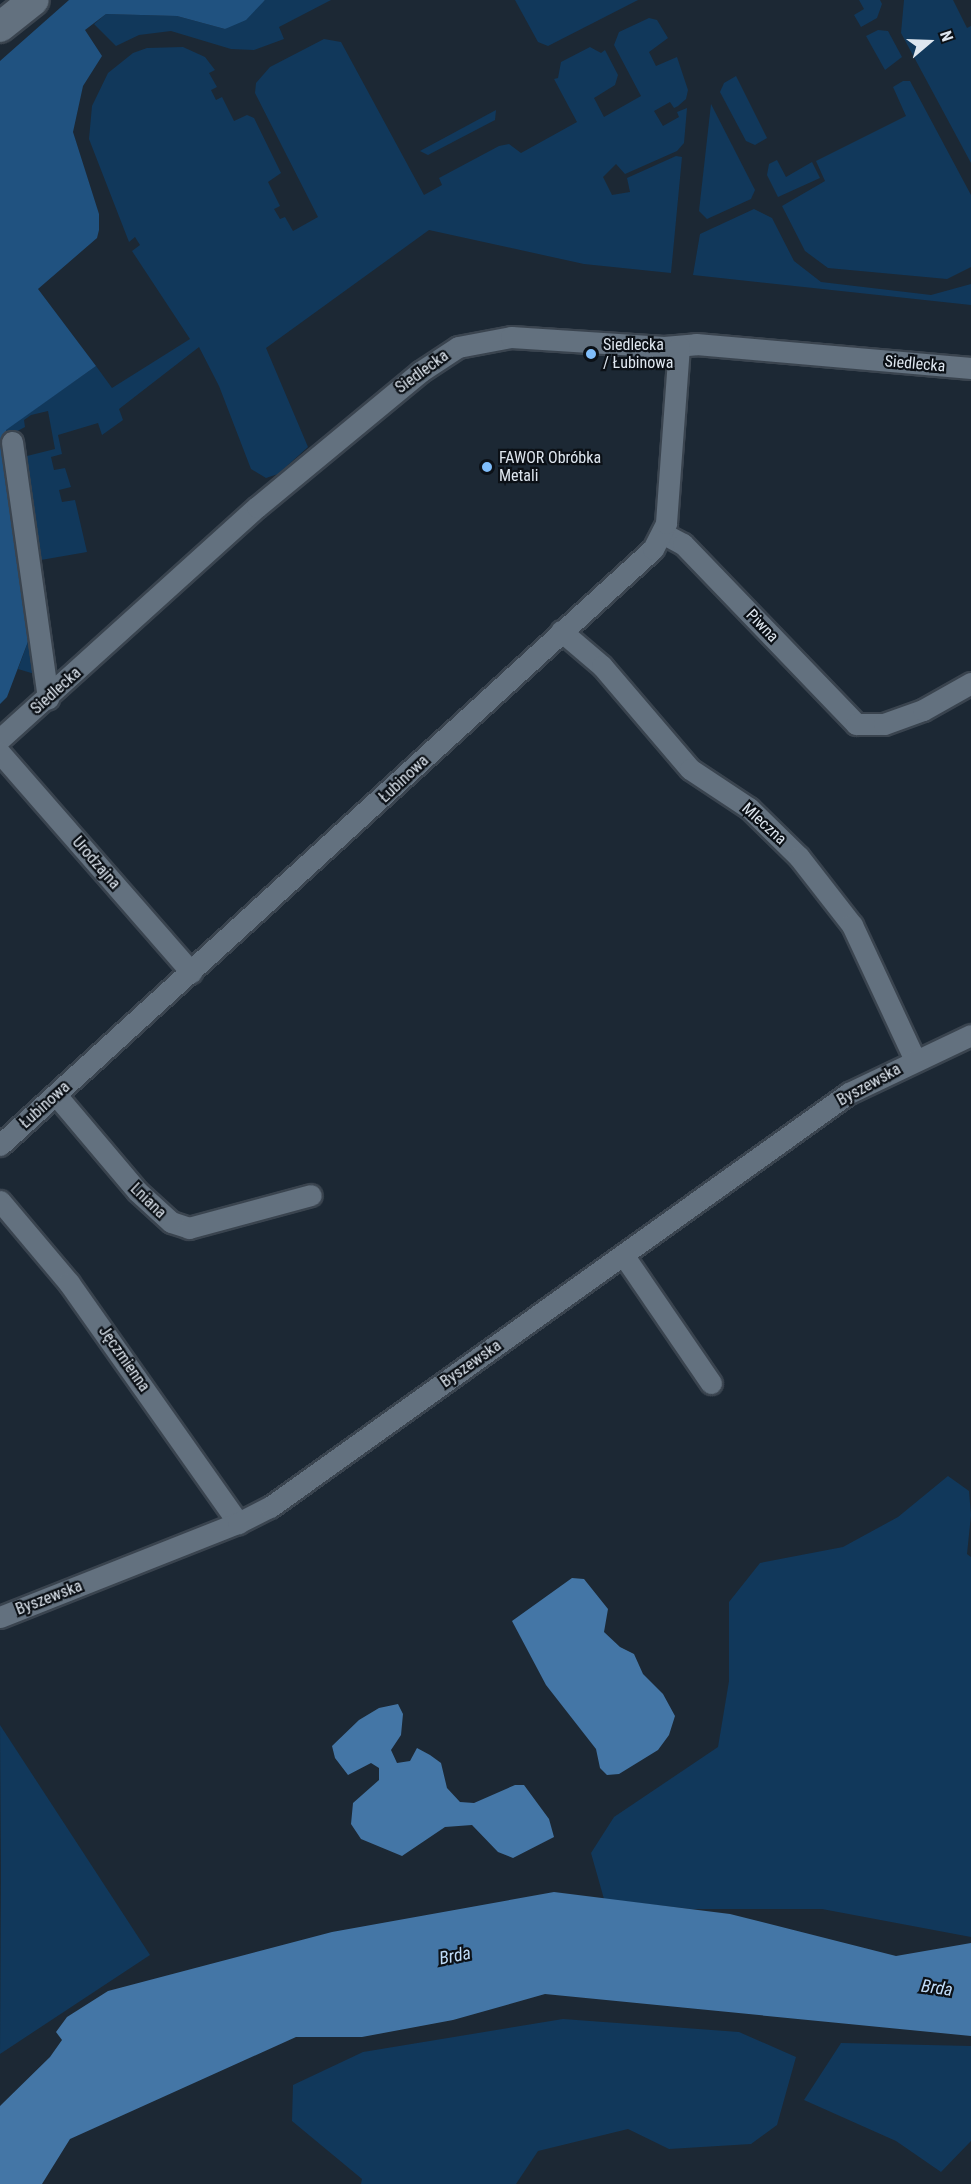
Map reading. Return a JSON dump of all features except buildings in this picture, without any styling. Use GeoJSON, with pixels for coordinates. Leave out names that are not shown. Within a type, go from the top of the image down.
{"type":"FeatureCollection","features":[{"type":"Feature","properties":{"kind":"main road"},"geometry":{"type":"LineString","coordinates":[[0,27],[34,0]]}},
{"type":"Feature","properties":{"kind":"street","name":"Siedlecka"},"geometry":{"type":"LineString","coordinates":[[0,740],[242,520],[445,353],[469,343],[511,337],[679,346],[696,344],[971,368]]}},
{"type":"Feature","properties":{"kind":"street"},"geometry":{"type":"LineString","coordinates":[[664,534],[679,346]]}},
{"type":"Feature","properties":{"kind":"street"},"geometry":{"type":"LineString","coordinates":[[12,442],[48,698]]}},
{"type":"Feature","properties":{"kind":"street","name":"Łubinowa"},"geometry":{"type":"LineString","coordinates":[[0,1145],[191,972],[664,534]]}},
{"type":"Feature","properties":{"kind":"street","name":"Piwna"},"geometry":{"type":"LineString","coordinates":[[664,534],[683,544],[856,724],[884,724],[923,710],[971,683]]}},
{"type":"Feature","properties":{"kind":"street","name":"Mleczna"},"geometry":{"type":"LineString","coordinates":[[561,631],[602,666],[690,769],[749,808],[799,857],[852,925],[915,1060]]}},
{"type":"Feature","properties":{"kind":"street","name":"Urodzajna"},"geometry":{"type":"LineString","coordinates":[[0,753],[191,972]]}},
{"type":"Feature","properties":{"kind":"street","name":"Byszewska"},"geometry":{"type":"LineString","coordinates":[[0,1617],[238,1523],[270,1507],[849,1093],[971,1035]]}},
{"type":"Feature","properties":{"kind":"street","name":"Lniana"},"geometry":{"type":"LineString","coordinates":[[56,1095],[137,1191],[171,1222],[189,1228],[311,1195]]}},
{"type":"Feature","properties":{"kind":"street","name":"Jęczmienna"},"geometry":{"type":"LineString","coordinates":[[0,1201],[69,1283],[238,1523]]}},
{"type":"Feature","properties":{"kind":"street"},"geometry":{"type":"LineString","coordinates":[[624,1256],[711,1383]]}},
{"type":"Feature","properties":{"kind":"shaded area"},"geometry":{"type":"Polygon","coordinates":[[[69,0],[265,0],[246,20],[225,29],[177,16],[106,14],[85,30],[102,56],[83,86],[73,132],[99,214],[99,230],[97,238],[38,289],[96,366],[6,430],[32,631],[7,697],[0,704],[0,61],[69,0]]]}},
{"type":"Feature","properties":{"kind":"shaded area"},"geometry":{"type":"Polygon","coordinates":[[[265,0],[331,0],[279,27],[284,39],[254,50],[231,49],[171,31],[139,35],[116,46],[94,24],[106,14],[177,16],[225,29],[265,0]]]}},
{"type":"Feature","properties":{"kind":"shaded area"},"geometry":{"type":"Polygon","coordinates":[[[515,0],[638,0],[548,46],[538,42],[515,0]]]}},
{"type":"Feature","properties":{"kind":"shaded area"},"geometry":{"type":"Polygon","coordinates":[[[859,0],[880,0],[882,4],[877,18],[861,27],[854,15],[864,9],[859,0]]]}},
{"type":"Feature","properties":{"kind":"shaded area"},"geometry":{"type":"Polygon","coordinates":[[[904,0],[953,0],[967,28],[971,26],[971,163],[901,33],[904,0]]]}},
{"type":"Feature","properties":{"kind":"shaded area"},"geometry":{"type":"Polygon","coordinates":[[[649,18],[657,20],[668,38],[649,52],[656,66],[677,57],[688,90],[686,99],[678,106],[674,108],[670,102],[654,111],[663,126],[679,117],[677,112],[687,108],[684,143],[677,151],[625,174],[616,164],[603,177],[612,195],[630,192],[627,178],[676,156],[682,157],[671,273],[584,264],[429,230],[266,348],[308,447],[278,474],[266,478],[251,469],[219,386],[199,347],[119,409],[123,420],[102,435],[98,423],[58,435],[62,454],[51,457],[54,470],[65,468],[71,487],[59,490],[62,502],[75,500],[87,552],[35,561],[15,440],[23,435],[27,456],[55,449],[48,411],[31,415],[24,420],[25,427],[10,435],[38,675],[18,669],[32,631],[6,429],[96,366],[112,388],[190,339],[132,251],[140,245],[135,237],[129,242],[89,139],[92,106],[108,73],[133,53],[147,48],[183,47],[205,57],[215,70],[209,73],[217,87],[211,90],[216,100],[222,97],[234,121],[247,115],[254,118],[281,173],[268,182],[280,206],[274,209],[280,219],[285,217],[293,231],[318,217],[255,93],[256,83],[270,67],[324,39],[341,42],[424,195],[442,185],[439,178],[499,146],[509,144],[521,153],[577,122],[554,79],[558,78],[561,62],[590,47],[601,53],[605,50],[618,75],[615,85],[594,98],[604,117],[641,96],[614,45],[619,32],[649,18]]]}},
{"type":"Feature","properties":{"kind":"shaded area"},"geometry":{"type":"Polygon","coordinates":[[[878,30],[888,31],[902,57],[885,70],[866,36],[878,30]]]}},
{"type":"Feature","properties":{"kind":"shaded area"},"geometry":{"type":"Polygon","coordinates":[[[736,76],[767,138],[755,145],[746,141],[720,92],[724,83],[736,76]]]}},
{"type":"Feature","properties":{"kind":"shaded area"},"geometry":{"type":"Polygon","coordinates":[[[903,81],[910,81],[971,195],[971,267],[947,279],[828,268],[805,251],[782,206],[825,181],[816,161],[906,116],[893,87],[903,81]]]}},
{"type":"Feature","properties":{"kind":"shaded area"},"geometry":{"type":"Polygon","coordinates":[[[711,104],[755,190],[751,199],[707,219],[699,211],[711,104]]]}},
{"type":"Feature","properties":{"kind":"shaded area"},"geometry":{"type":"Polygon","coordinates":[[[496,110],[495,120],[428,155],[420,151],[496,110]]]}},
{"type":"Feature","properties":{"kind":"shaded area"},"geometry":{"type":"Polygon","coordinates":[[[777,160],[786,177],[812,162],[820,178],[778,197],[767,175],[769,164],[777,160]]]}},
{"type":"Feature","properties":{"kind":"shaded area"},"geometry":{"type":"Polygon","coordinates":[[[754,209],[772,218],[794,261],[821,282],[931,295],[971,284],[971,305],[693,275],[700,234],[754,209]]]}},
{"type":"Feature","properties":{"kind":"shaded area"},"geometry":{"type":"Polygon","coordinates":[[[948,1476],[969,1491],[971,1515],[967,1554],[971,1557],[971,1937],[822,1909],[691,1909],[604,1899],[591,1853],[614,1817],[718,1747],[729,1681],[729,1602],[760,1563],[843,1547],[898,1517],[948,1476]]]}},
{"type":"Feature","properties":{"kind":"shaded area"},"geometry":{"type":"Polygon","coordinates":[[[0,1725],[150,1955],[0,2054],[1,1873],[0,1725]]]}},
{"type":"Feature","properties":{"kind":"shaded area"},"geometry":{"type":"Polygon","coordinates":[[[563,2019],[739,2032],[796,2057],[777,2125],[751,2144],[669,2149],[628,2129],[538,2151],[516,2184],[361,2184],[362,2179],[292,2121],[293,2085],[363,2052],[563,2019]]]}},
{"type":"Feature","properties":{"kind":"shaded area"},"geometry":{"type":"Polygon","coordinates":[[[841,2043],[971,2046],[971,2141],[941,2172],[896,2141],[804,2100],[841,2043]]]}},
{"type":"Feature","properties":{"kind":"water"},"geometry":{"type":"Polygon","coordinates":[[[572,1578],[584,1579],[608,1609],[604,1632],[620,1647],[634,1654],[643,1674],[663,1694],[675,1716],[669,1735],[658,1750],[619,1774],[607,1775],[600,1768],[596,1749],[546,1685],[512,1621],[572,1578]]]}},
{"type":"Feature","properties":{"kind":"water"},"geometry":{"type":"Polygon","coordinates":[[[398,1704],[403,1714],[401,1735],[391,1750],[397,1763],[410,1761],[417,1748],[430,1755],[441,1763],[447,1788],[460,1802],[474,1803],[515,1785],[524,1785],[549,1819],[554,1837],[513,1858],[498,1852],[472,1825],[445,1827],[402,1856],[361,1839],[351,1824],[353,1803],[379,1780],[379,1768],[371,1763],[348,1775],[335,1758],[332,1746],[359,1720],[379,1708],[398,1704]]]}},
{"type":"Feature","properties":{"kind":"water","name":"Brda"},"geometry":{"type":"Polygon","coordinates":[[[554,1892],[730,1914],[896,1956],[971,1943],[971,2036],[545,1994],[453,2020],[362,2037],[296,2037],[70,2139],[42,2184],[0,2184],[0,2106],[50,2057],[62,2040],[56,2032],[67,2017],[108,1991],[332,1932],[554,1892]]]}},
{"type":"Feature","properties":{"kind":"place","name":"Siedlecka / Łubinowa"},"geometry":{"type":"Point","coordinates":[591,354]}},
{"type":"Feature","properties":{"kind":"place","name":"FAWOR Obróbka Metali"},"geometry":{"type":"Point","coordinates":[487,467]}}]}
